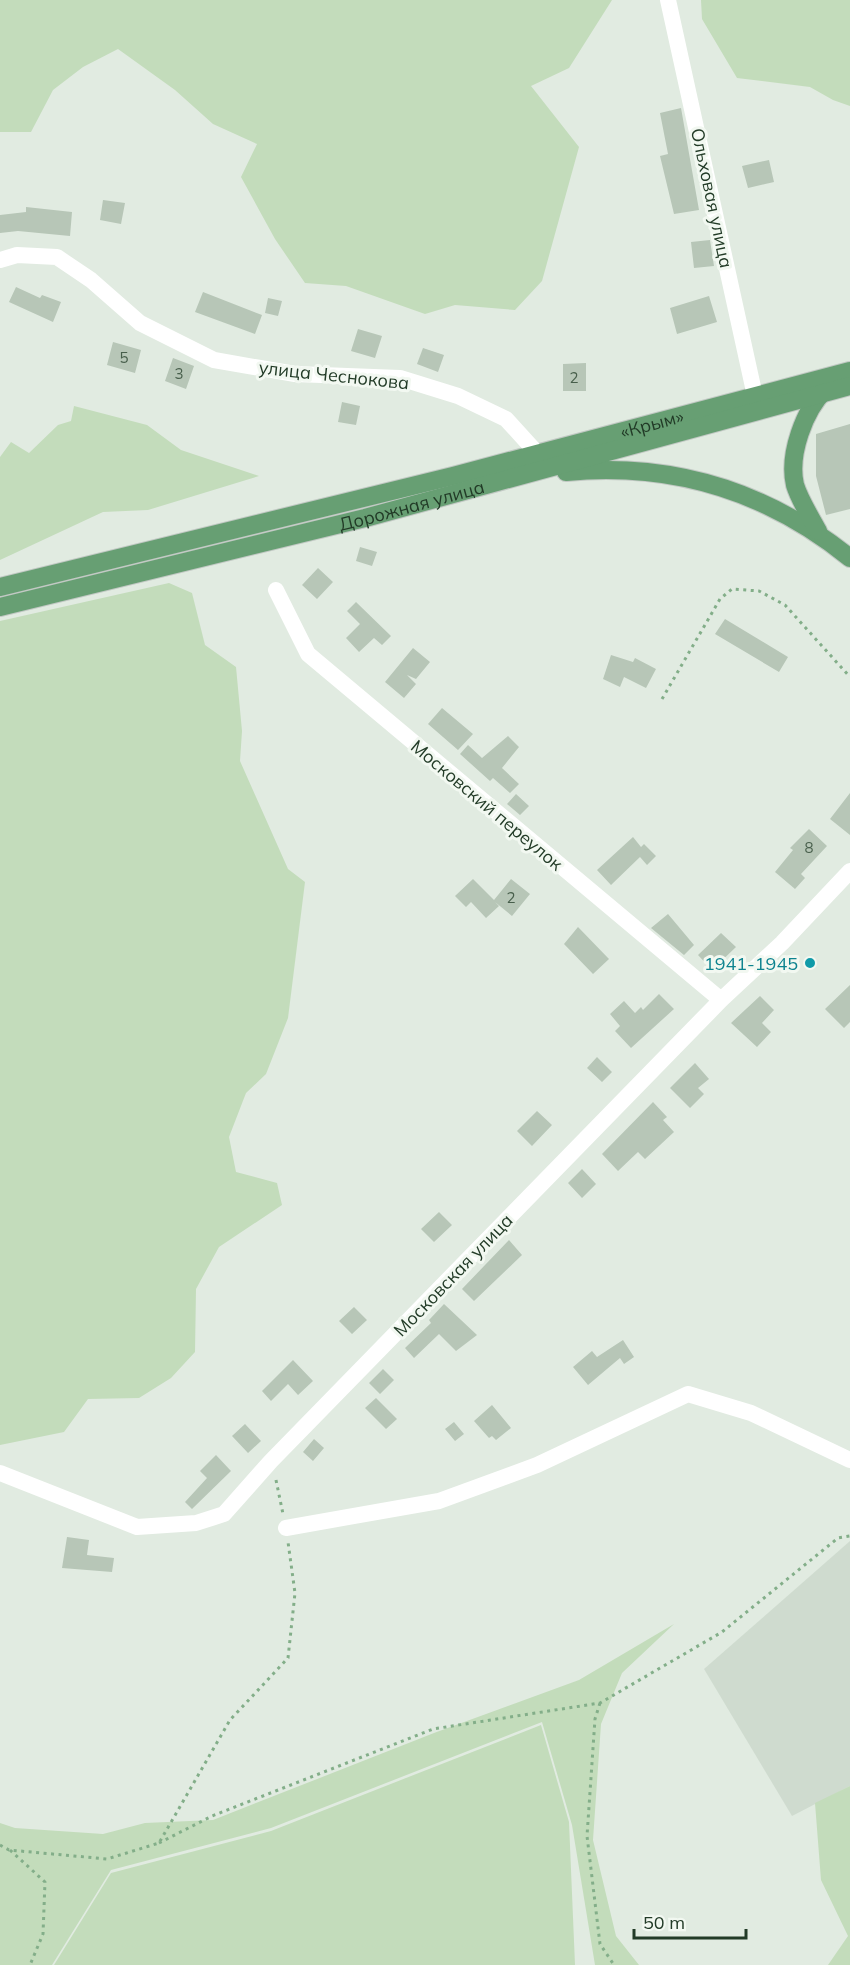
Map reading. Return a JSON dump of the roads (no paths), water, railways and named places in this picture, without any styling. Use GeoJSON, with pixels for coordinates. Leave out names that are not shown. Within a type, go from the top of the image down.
{"type":"FeatureCollection","features":[{"type":"Feature","properties":{"kind":"main road","name":"«Крым»"},"geometry":{"type":"LineString","coordinates":[[453,476],[536,452],[755,396],[848,376]]}},
{"type":"Feature","properties":{"kind":"main road","name":"«Крым»"},"geometry":{"type":"LineString","coordinates":[[823,393],[848,376]]}},
{"type":"Feature","properties":{"kind":"main road","name":"Дорожная улица"},"geometry":{"type":"LineString","coordinates":[[0,607],[365,518],[823,393]]}},
{"type":"Feature","properties":{"kind":"main road"},"geometry":{"type":"LineString","coordinates":[[819,533],[800,500],[795,482],[795,453],[810,414],[823,393]]}},
{"type":"Feature","properties":{"kind":"main road"},"geometry":{"type":"LineString","coordinates":[[496,481],[610,468],[671,474],[766,504],[819,533],[850,558]]}},
{"type":"Feature","properties":{"kind":"main road","name":"Дорожная улица"},"geometry":{"type":"LineString","coordinates":[[0,587],[453,476]]}},
{"type":"Feature","properties":{"kind":"street","name":"Ольховая улица"},"geometry":{"type":"LineString","coordinates":[[668,0],[755,396]]}},
{"type":"Feature","properties":{"kind":"street","name":"улица Чеснокова"},"geometry":{"type":"LineString","coordinates":[[0,260],[17,255],[57,258],[91,280],[140,322],[214,360],[295,374],[400,378],[458,396],[506,419],[536,452]]}},
{"type":"Feature","properties":{"kind":"street","name":"Московский переулок"},"geometry":{"type":"LineString","coordinates":[[276,590],[308,654],[721,1000]]}},
{"type":"Feature","properties":{"kind":"street","name":"Московская улица"},"geometry":{"type":"LineString","coordinates":[[0,1473],[137,1527],[196,1523],[224,1514],[272,1461],[721,1000],[782,943],[850,871]]}},
{"type":"Feature","properties":{"kind":"street"},"geometry":{"type":"LineString","coordinates":[[286,1528],[439,1501],[537,1465],[688,1394],[751,1413],[850,1460]]}},
{"type":"Feature","properties":{"kind":"place","name":"1941-1945"},"geometry":{"type":"Point","coordinates":[810,963]}}]}
